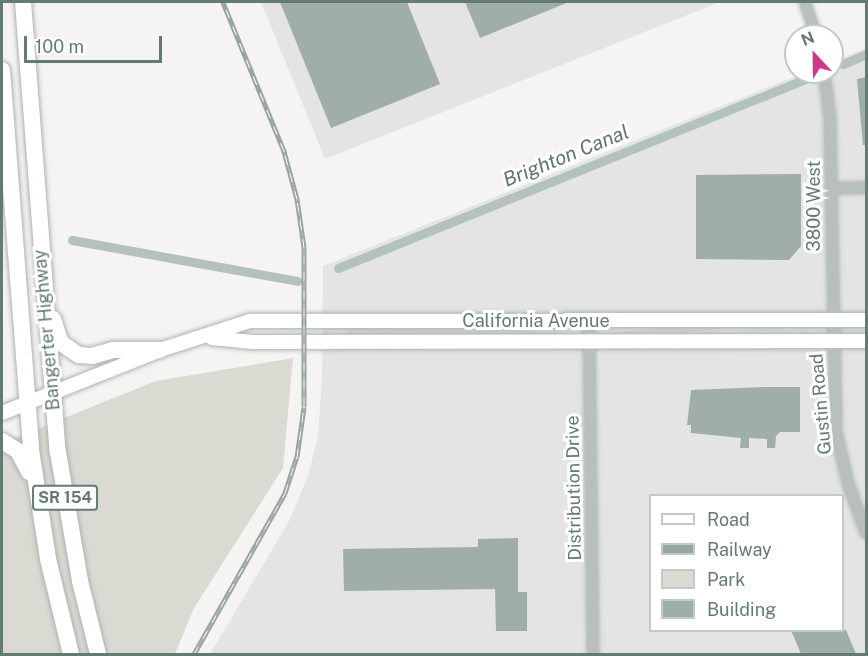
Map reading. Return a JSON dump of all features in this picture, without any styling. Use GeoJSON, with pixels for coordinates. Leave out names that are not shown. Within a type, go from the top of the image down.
{"type":"FeatureCollection","features":[{"type":"Feature","properties":{"kind":"highway","name":"Bangerter Highway"},"geometry":{"type":"LineString","coordinates":[[23,2],[52,393],[72,538],[99,654]]}},
{"type":"Feature","properties":{"kind":"highway","name":"Bangerter Highway"},"geometry":{"type":"LineString","coordinates":[[2,70],[26,403],[35,483],[71,654]]}},
{"type":"Feature","properties":{"kind":"highway"},"geometry":{"type":"LineString","coordinates":[[44,299],[59,340],[75,354],[88,357],[113,350],[160,350]]}},
{"type":"Feature","properties":{"kind":"highway"},"geometry":{"type":"LineString","coordinates":[[2,441],[18,451],[35,483]]}},
{"type":"Feature","properties":{"kind":"main road","name":"California Avenue"},"geometry":{"type":"LineString","coordinates":[[2,413],[160,350],[208,337],[250,321],[867,320]]}},
{"type":"Feature","properties":{"kind":"main road","name":"California Avenue"},"geometry":{"type":"LineString","coordinates":[[208,337],[253,342],[867,341]]}},
{"type":"Feature","properties":{"kind":"street"},"geometry":{"type":"LineString","coordinates":[[805,2],[812,24]]}},
{"type":"Feature","properties":{"kind":"street","name":"3800 West"},"geometry":{"type":"LineString","coordinates":[[825,84],[831,189],[832,341]]}},
{"type":"Feature","properties":{"kind":"street"},"geometry":{"type":"LineString","coordinates":[[831,189],[867,187]]}},
{"type":"Feature","properties":{"kind":"street","name":"Distribution Drive"},"geometry":{"type":"LineString","coordinates":[[589,321],[593,654]]}},
{"type":"Feature","properties":{"kind":"street","name":"Gustin Road"},"geometry":{"type":"LineString","coordinates":[[832,341],[838,440],[867,533]]}},
{"type":"Feature","properties":{"kind":"shaded area"},"geometry":{"type":"Polygon","coordinates":[[[261,2],[720,2],[325,159],[261,2]]]}},
{"type":"Feature","properties":{"kind":"shaded area"},"geometry":{"type":"Polygon","coordinates":[[[866,48],[866,654],[210,654],[289,521],[308,476],[318,436],[322,378],[323,266],[784,81],[784,84],[844,84],[844,57],[866,48]]]}},
{"type":"Feature","properties":{"kind":"green space"},"geometry":{"type":"Polygon","coordinates":[[[502,327],[561,334],[348,334],[348,328],[502,327]]]}},
{"type":"Feature","properties":{"kind":"green space"},"geometry":{"type":"Polygon","coordinates":[[[670,327],[724,328],[686,333],[612,333],[670,327]]]}},
{"type":"Feature","properties":{"kind":"green space"},"geometry":{"type":"Polygon","coordinates":[[[293,358],[283,468],[194,608],[175,654],[2,654],[2,443],[156,381],[293,358]]]}},
{"type":"Feature","properties":{"kind":"building"},"geometry":{"type":"Polygon","coordinates":[[[280,2],[407,2],[440,84],[331,128],[280,2]]]}},
{"type":"Feature","properties":{"kind":"building"},"geometry":{"type":"Polygon","coordinates":[[[465,2],[569,2],[480,38],[465,2]]]}},
{"type":"Feature","properties":{"kind":"building"},"geometry":{"type":"Polygon","coordinates":[[[867,77],[867,145],[863,145],[857,79],[867,77]]]}},
{"type":"Feature","properties":{"kind":"building"},"geometry":{"type":"Polygon","coordinates":[[[801,174],[801,246],[789,260],[696,259],[696,175],[801,174]]]}},
{"type":"Feature","properties":{"kind":"building"},"geometry":{"type":"Polygon","coordinates":[[[800,387],[800,432],[780,432],[776,436],[775,448],[767,448],[767,439],[749,438],[749,448],[740,448],[741,438],[691,433],[691,425],[687,425],[691,390],[800,387]]]}},
{"type":"Feature","properties":{"kind":"building"},"geometry":{"type":"Polygon","coordinates":[[[518,538],[518,592],[527,592],[527,631],[496,631],[495,589],[344,591],[343,549],[478,547],[478,539],[518,538]]]}},
{"type":"Feature","properties":{"kind":"building"},"geometry":{"type":"Polygon","coordinates":[[[846,630],[856,654],[801,654],[792,632],[844,632],[846,630]]]}},
{"type":"Feature","properties":{"kind":"waterway","name":"Brighton Canal"},"geometry":{"type":"LineString","coordinates":[[844,64],[866,54]]}},
{"type":"Feature","properties":{"kind":"waterway","name":"Brighton Canal"},"geometry":{"type":"LineString","coordinates":[[338,268],[793,84]]}},
{"type":"Feature","properties":{"kind":"waterway","name":"Brighton Canal"},"geometry":{"type":"LineString","coordinates":[[72,240],[297,281]]}},
{"type":"Feature","properties":{"kind":"railway"},"geometry":{"type":"LineString","coordinates":[[194,654],[285,493],[297,457],[304,407],[304,247],[297,199],[284,151],[223,2]]}}]}
